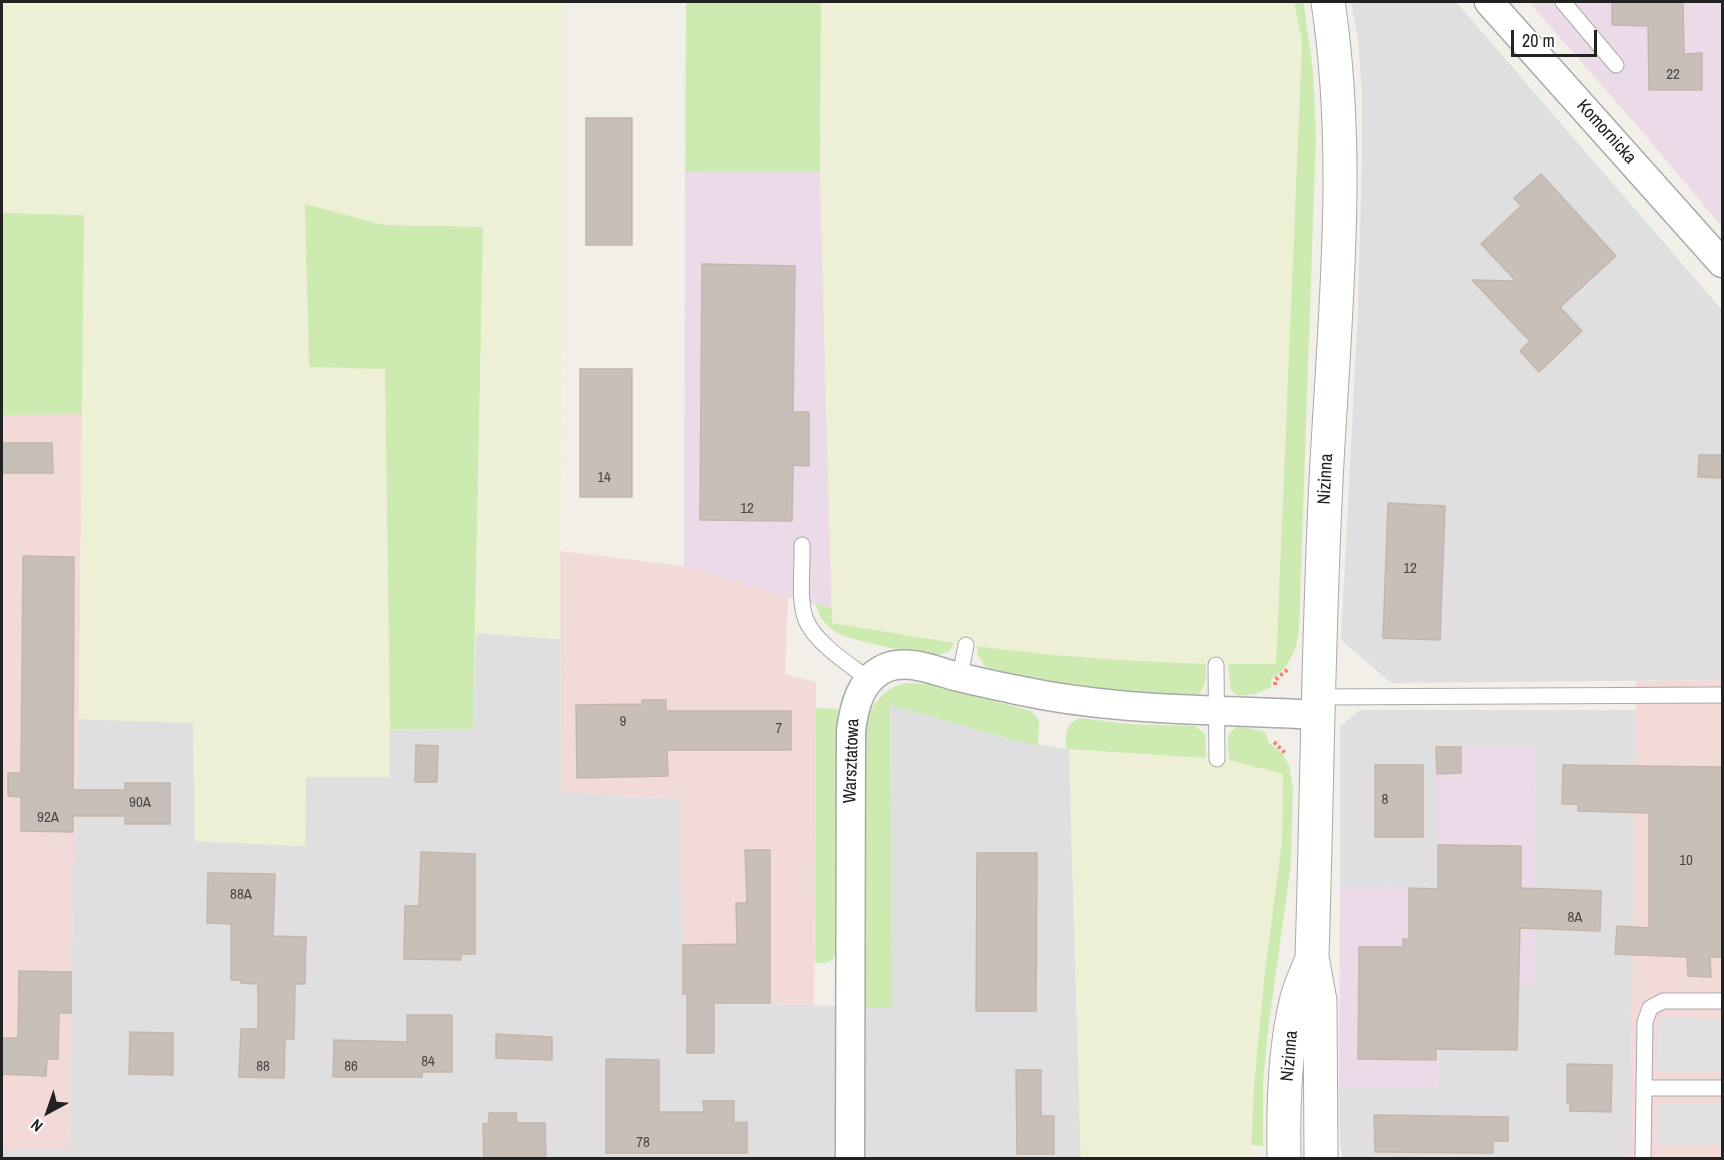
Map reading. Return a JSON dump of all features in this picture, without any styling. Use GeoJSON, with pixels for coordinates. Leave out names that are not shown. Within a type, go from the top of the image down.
{"type":"FeatureCollection","features":[{"type":"Feature","properties":{"kind":"street","name":"Nizinna"},"geometry":{"type":"LineString","coordinates":[[1321,1158],[1320,1001],[1312,957],[1322,559],[1340,173],[1337,78],[1328,2]]}},
{"type":"Feature","properties":{"kind":"street","name":"Komornicka"},"geometry":{"type":"LineString","coordinates":[[1489,2],[1722,263]]}},
{"type":"Feature","properties":{"kind":"street"},"geometry":{"type":"LineString","coordinates":[[870,680],[887,667],[910,665],[1030,693],[1109,706],[1217,710],[1318,706]]}},
{"type":"Feature","properties":{"kind":"street","name":"Warsztatowa"},"geometry":{"type":"LineString","coordinates":[[850,1158],[851,731],[853,711],[858,697],[870,680]]}},
{"type":"Feature","properties":{"kind":"street","name":"Nizinna"},"geometry":{"type":"LineString","coordinates":[[1284,1158],[1288,1062],[1294,1016],[1312,957]]}},
{"type":"Feature","properties":{"kind":"lane"},"geometry":{"type":"LineString","coordinates":[[1563,2],[1616,65]]}},
{"type":"Feature","properties":{"kind":"lane"},"geometry":{"type":"LineString","coordinates":[[802,545],[803,602],[807,622],[818,638],[870,680]]}},
{"type":"Feature","properties":{"kind":"lane"},"geometry":{"type":"LineString","coordinates":[[960,677],[966,645]]}},
{"type":"Feature","properties":{"kind":"lane"},"geometry":{"type":"LineString","coordinates":[[1216,664],[1217,759]]}},
{"type":"Feature","properties":{"kind":"lane"},"geometry":{"type":"LineString","coordinates":[[1318,706],[1722,695]]}},
{"type":"Feature","properties":{"kind":"lane"},"geometry":{"type":"LineString","coordinates":[[1643,1158],[1645,1022],[1650,1008],[1663,1001],[1722,1001]]}},
{"type":"Feature","properties":{"kind":"lane"},"geometry":{"type":"LineString","coordinates":[[1644,1088],[1722,1088]]}},
{"type":"Feature","properties":{"kind":"shaded area"},"geometry":{"type":"Polygon","coordinates":[[[1351,2],[1456,2],[1722,310],[1722,680],[1391,683],[1341,640],[1358,308],[1362,159],[1362,91],[1358,39],[1351,2]]]}},
{"type":"Feature","properties":{"kind":"shaded area"},"geometry":{"type":"Polygon","coordinates":[[[1529,2],[1722,2],[1722,227],[1639,128],[1529,2]]]}},
{"type":"Feature","properties":{"kind":"shaded area"},"geometry":{"type":"Polygon","coordinates":[[[820,171],[832,608],[803,602],[684,566],[685,172],[820,171]]]}},
{"type":"Feature","properties":{"kind":"shaded area"},"geometry":{"type":"Polygon","coordinates":[[[82,414],[79,719],[71,972],[70,1150],[2,1150],[2,415],[82,414]]]}},
{"type":"Feature","properties":{"kind":"shaded area"},"geometry":{"type":"Polygon","coordinates":[[[560,551],[684,566],[788,597],[785,674],[816,682],[814,1005],[683,1002],[682,799],[561,793],[560,551]]]}},
{"type":"Feature","properties":{"kind":"shaded area"},"geometry":{"type":"Polygon","coordinates":[[[476,633],[560,639],[561,793],[682,799],[683,1002],[891,1007],[890,705],[1010,739],[1069,750],[1081,1158],[2,1158],[2,1150],[70,1150],[71,972],[79,719],[193,723],[195,841],[305,846],[306,777],[390,777],[390,729],[473,730],[476,633]]]}},
{"type":"Feature","properties":{"kind":"shaded area"},"geometry":{"type":"Polygon","coordinates":[[[1722,680],[1722,1019],[1659,1018],[1658,1070],[1722,1071],[1722,1104],[1658,1104],[1658,1145],[1722,1146],[1722,1158],[1630,1158],[1636,681],[1722,680]]]}},
{"type":"Feature","properties":{"kind":"shaded area"},"geometry":{"type":"Polygon","coordinates":[[[1360,710],[1636,710],[1630,1158],[1343,1158],[1340,1145],[1339,1088],[1438,1088],[1440,984],[1535,985],[1536,747],[1438,845],[1438,889],[1340,887],[1340,727],[1360,710]]]}},
{"type":"Feature","properties":{"kind":"shaded area"},"geometry":{"type":"Polygon","coordinates":[[[1436,747],[1536,747],[1535,985],[1440,984],[1438,1088],[1339,1088],[1340,887],[1438,889],[1436,747]]]}},
{"type":"Feature","properties":{"kind":"shaded area"},"geometry":{"type":"Polygon","coordinates":[[[1659,1018],[1722,1019],[1722,1071],[1658,1071],[1659,1018]]]}},
{"type":"Feature","properties":{"kind":"shaded area"},"geometry":{"type":"Polygon","coordinates":[[[1658,1104],[1722,1104],[1722,1146],[1658,1145],[1658,1104]]]}},
{"type":"Feature","properties":{"kind":"green space"},"geometry":{"type":"Polygon","coordinates":[[[2,2],[562,2],[560,639],[476,633],[483,227],[384,225],[306,204],[385,369],[390,777],[306,777],[305,846],[195,841],[193,723],[79,719],[84,215],[2,213],[2,2]]]}},
{"type":"Feature","properties":{"kind":"green space"},"geometry":{"type":"Polygon","coordinates":[[[686,2],[821,2],[820,171],[685,172],[686,2]]]}},
{"type":"Feature","properties":{"kind":"green space"},"geometry":{"type":"Polygon","coordinates":[[[821,2],[1294,2],[1302,42],[1276,664],[1216,665],[1117,661],[1034,654],[832,623],[820,171],[821,2]]]}},
{"type":"Feature","properties":{"kind":"green space"},"geometry":{"type":"Polygon","coordinates":[[[1294,2],[1304,2],[1313,71],[1316,136],[1299,628],[1291,657],[1283,669],[1271,679],[1271,687],[1255,694],[1238,696],[1231,690],[1228,664],[1276,664],[1302,42],[1294,2]]]}},
{"type":"Feature","properties":{"kind":"green space"},"geometry":{"type":"Polygon","coordinates":[[[305,204],[384,225],[483,227],[473,730],[390,729],[385,369],[309,367],[305,204]]]}},
{"type":"Feature","properties":{"kind":"green space"},"geometry":{"type":"Polygon","coordinates":[[[2,213],[84,215],[82,414],[2,415],[2,213]]]}},
{"type":"Feature","properties":{"kind":"green space"},"geometry":{"type":"Polygon","coordinates":[[[816,604],[832,608],[832,623],[955,643],[949,651],[939,655],[868,643],[842,635],[827,626],[816,604]]]}},
{"type":"Feature","properties":{"kind":"green space"},"geometry":{"type":"Polygon","coordinates":[[[977,646],[1091,658],[1206,664],[1206,678],[1204,687],[1194,696],[1160,696],[1070,686],[997,672],[985,666],[978,656],[977,646]]]}},
{"type":"Feature","properties":{"kind":"green space"},"geometry":{"type":"Polygon","coordinates":[[[928,684],[1031,711],[1039,720],[1038,745],[890,705],[892,1008],[863,1007],[866,727],[871,711],[880,698],[899,685],[928,684]]]}},
{"type":"Feature","properties":{"kind":"green space"},"geometry":{"type":"Polygon","coordinates":[[[816,708],[838,709],[836,950],[833,960],[826,963],[815,963],[816,708]]]}},
{"type":"Feature","properties":{"kind":"green space"},"geometry":{"type":"Polygon","coordinates":[[[1080,718],[1128,724],[1195,726],[1205,734],[1206,758],[1066,749],[1066,734],[1069,726],[1080,718]]]}},
{"type":"Feature","properties":{"kind":"green space"},"geometry":{"type":"Polygon","coordinates":[[[1239,726],[1265,732],[1269,743],[1282,753],[1289,765],[1293,787],[1291,864],[1263,1082],[1263,1146],[1251,1145],[1254,1087],[1264,980],[1282,841],[1283,774],[1229,760],[1229,736],[1239,726]]]}},
{"type":"Feature","properties":{"kind":"green space"},"geometry":{"type":"Polygon","coordinates":[[[1069,750],[1229,760],[1283,774],[1282,841],[1264,980],[1250,1158],[1081,1158],[1069,750]]]}},
{"type":"Feature","properties":{"kind":"building"},"geometry":{"type":"Polygon","coordinates":[[[1612,2],[1683,2],[1684,54],[1702,53],[1702,90],[1649,90],[1648,26],[1612,25],[1612,2]]]}},
{"type":"Feature","properties":{"kind":"building"},"geometry":{"type":"Polygon","coordinates":[[[586,118],[632,118],[632,245],[586,245],[586,118]]]}},
{"type":"Feature","properties":{"kind":"building"},"geometry":{"type":"Polygon","coordinates":[[[1541,174],[1616,256],[1560,307],[1582,331],[1539,372],[1520,351],[1530,341],[1472,280],[1516,281],[1481,244],[1521,206],[1514,198],[1541,174]]]}},
{"type":"Feature","properties":{"kind":"building"},"geometry":{"type":"Polygon","coordinates":[[[702,264],[795,266],[793,412],[809,412],[809,466],[793,465],[792,521],[700,520],[702,264]]]}},
{"type":"Feature","properties":{"kind":"building"},"geometry":{"type":"Polygon","coordinates":[[[580,369],[632,369],[632,497],[580,497],[580,369]]]}},
{"type":"Feature","properties":{"kind":"building"},"geometry":{"type":"Polygon","coordinates":[[[2,443],[52,443],[53,473],[2,473],[2,443]]]}},
{"type":"Feature","properties":{"kind":"building"},"geometry":{"type":"Polygon","coordinates":[[[1699,455],[1722,455],[1722,478],[1698,477],[1699,455]]]}},
{"type":"Feature","properties":{"kind":"building"},"geometry":{"type":"Polygon","coordinates":[[[1388,503],[1445,506],[1440,640],[1383,638],[1388,503]]]}},
{"type":"Feature","properties":{"kind":"building"},"geometry":{"type":"Polygon","coordinates":[[[23,556],[74,557],[73,790],[125,790],[125,783],[170,783],[170,824],[125,824],[125,816],[73,816],[73,832],[21,831],[21,797],[8,796],[8,773],[21,773],[23,556]]]}},
{"type":"Feature","properties":{"kind":"building"},"geometry":{"type":"Polygon","coordinates":[[[642,700],[666,700],[666,711],[791,711],[791,750],[667,750],[668,776],[577,778],[576,705],[642,704],[642,700]]]}},
{"type":"Feature","properties":{"kind":"building"},"geometry":{"type":"Polygon","coordinates":[[[416,745],[438,746],[437,782],[415,782],[416,745]]]}},
{"type":"Feature","properties":{"kind":"building"},"geometry":{"type":"Polygon","coordinates":[[[1436,747],[1461,747],[1461,773],[1437,774],[1436,747]]]}},
{"type":"Feature","properties":{"kind":"building"},"geometry":{"type":"Polygon","coordinates":[[[1375,765],[1423,765],[1423,837],[1375,837],[1375,765]]]}},
{"type":"Feature","properties":{"kind":"building"},"geometry":{"type":"Polygon","coordinates":[[[1563,765],[1722,767],[1722,957],[1710,957],[1711,977],[1688,976],[1687,957],[1615,954],[1617,926],[1649,928],[1649,813],[1578,811],[1578,804],[1562,804],[1563,765]]]}},
{"type":"Feature","properties":{"kind":"building"},"geometry":{"type":"Polygon","coordinates":[[[1438,845],[1521,846],[1521,888],[1601,891],[1600,931],[1520,928],[1517,1050],[1436,1049],[1436,1060],[1358,1059],[1359,947],[1403,947],[1403,939],[1409,939],[1409,888],[1438,889],[1438,845]]]}},
{"type":"Feature","properties":{"kind":"building"},"geometry":{"type":"Polygon","coordinates":[[[745,850],[770,850],[770,1003],[714,1003],[714,1053],[687,1053],[687,994],[683,994],[683,945],[737,944],[736,903],[747,903],[745,850]]]}},
{"type":"Feature","properties":{"kind":"building"},"geometry":{"type":"Polygon","coordinates":[[[421,852],[475,854],[475,954],[461,954],[461,960],[404,959],[405,906],[419,906],[421,852]]]}},
{"type":"Feature","properties":{"kind":"building"},"geometry":{"type":"Polygon","coordinates":[[[977,853],[1037,853],[1036,1011],[976,1011],[977,853]]]}},
{"type":"Feature","properties":{"kind":"building"},"geometry":{"type":"Polygon","coordinates":[[[208,873],[275,874],[273,936],[306,937],[305,984],[295,984],[294,1039],[285,1039],[284,1078],[239,1077],[241,1029],[258,1029],[258,984],[231,980],[231,924],[207,923],[208,873]]]}},
{"type":"Feature","properties":{"kind":"building"},"geometry":{"type":"Polygon","coordinates":[[[19,971],[71,972],[71,1013],[59,1013],[58,1059],[47,1059],[46,1076],[2,1074],[2,1038],[18,1038],[19,971]]]}},
{"type":"Feature","properties":{"kind":"building"},"geometry":{"type":"Polygon","coordinates":[[[407,1015],[452,1015],[452,1072],[422,1072],[422,1077],[333,1077],[334,1040],[407,1042],[407,1015]]]}},
{"type":"Feature","properties":{"kind":"building"},"geometry":{"type":"Polygon","coordinates":[[[130,1032],[173,1033],[173,1075],[129,1074],[130,1032]]]}},
{"type":"Feature","properties":{"kind":"building"},"geometry":{"type":"Polygon","coordinates":[[[496,1034],[552,1037],[552,1060],[496,1058],[496,1034]]]}},
{"type":"Feature","properties":{"kind":"building"},"geometry":{"type":"Polygon","coordinates":[[[606,1059],[659,1060],[659,1112],[704,1112],[703,1101],[734,1101],[734,1123],[747,1122],[747,1153],[606,1153],[606,1059]]]}},
{"type":"Feature","properties":{"kind":"building"},"geometry":{"type":"Polygon","coordinates":[[[1567,1064],[1612,1065],[1611,1112],[1570,1111],[1570,1103],[1567,1103],[1567,1064]]]}},
{"type":"Feature","properties":{"kind":"building"},"geometry":{"type":"Polygon","coordinates":[[[1016,1070],[1041,1070],[1041,1116],[1054,1116],[1054,1154],[1017,1154],[1016,1070]]]}},
{"type":"Feature","properties":{"kind":"building"},"geometry":{"type":"Polygon","coordinates":[[[489,1113],[516,1113],[517,1123],[545,1123],[546,1158],[484,1158],[483,1124],[489,1123],[489,1113]]]}},
{"type":"Feature","properties":{"kind":"building"},"geometry":{"type":"Polygon","coordinates":[[[1374,1115],[1508,1117],[1508,1141],[1493,1141],[1493,1153],[1375,1152],[1374,1115]]]}}]}
